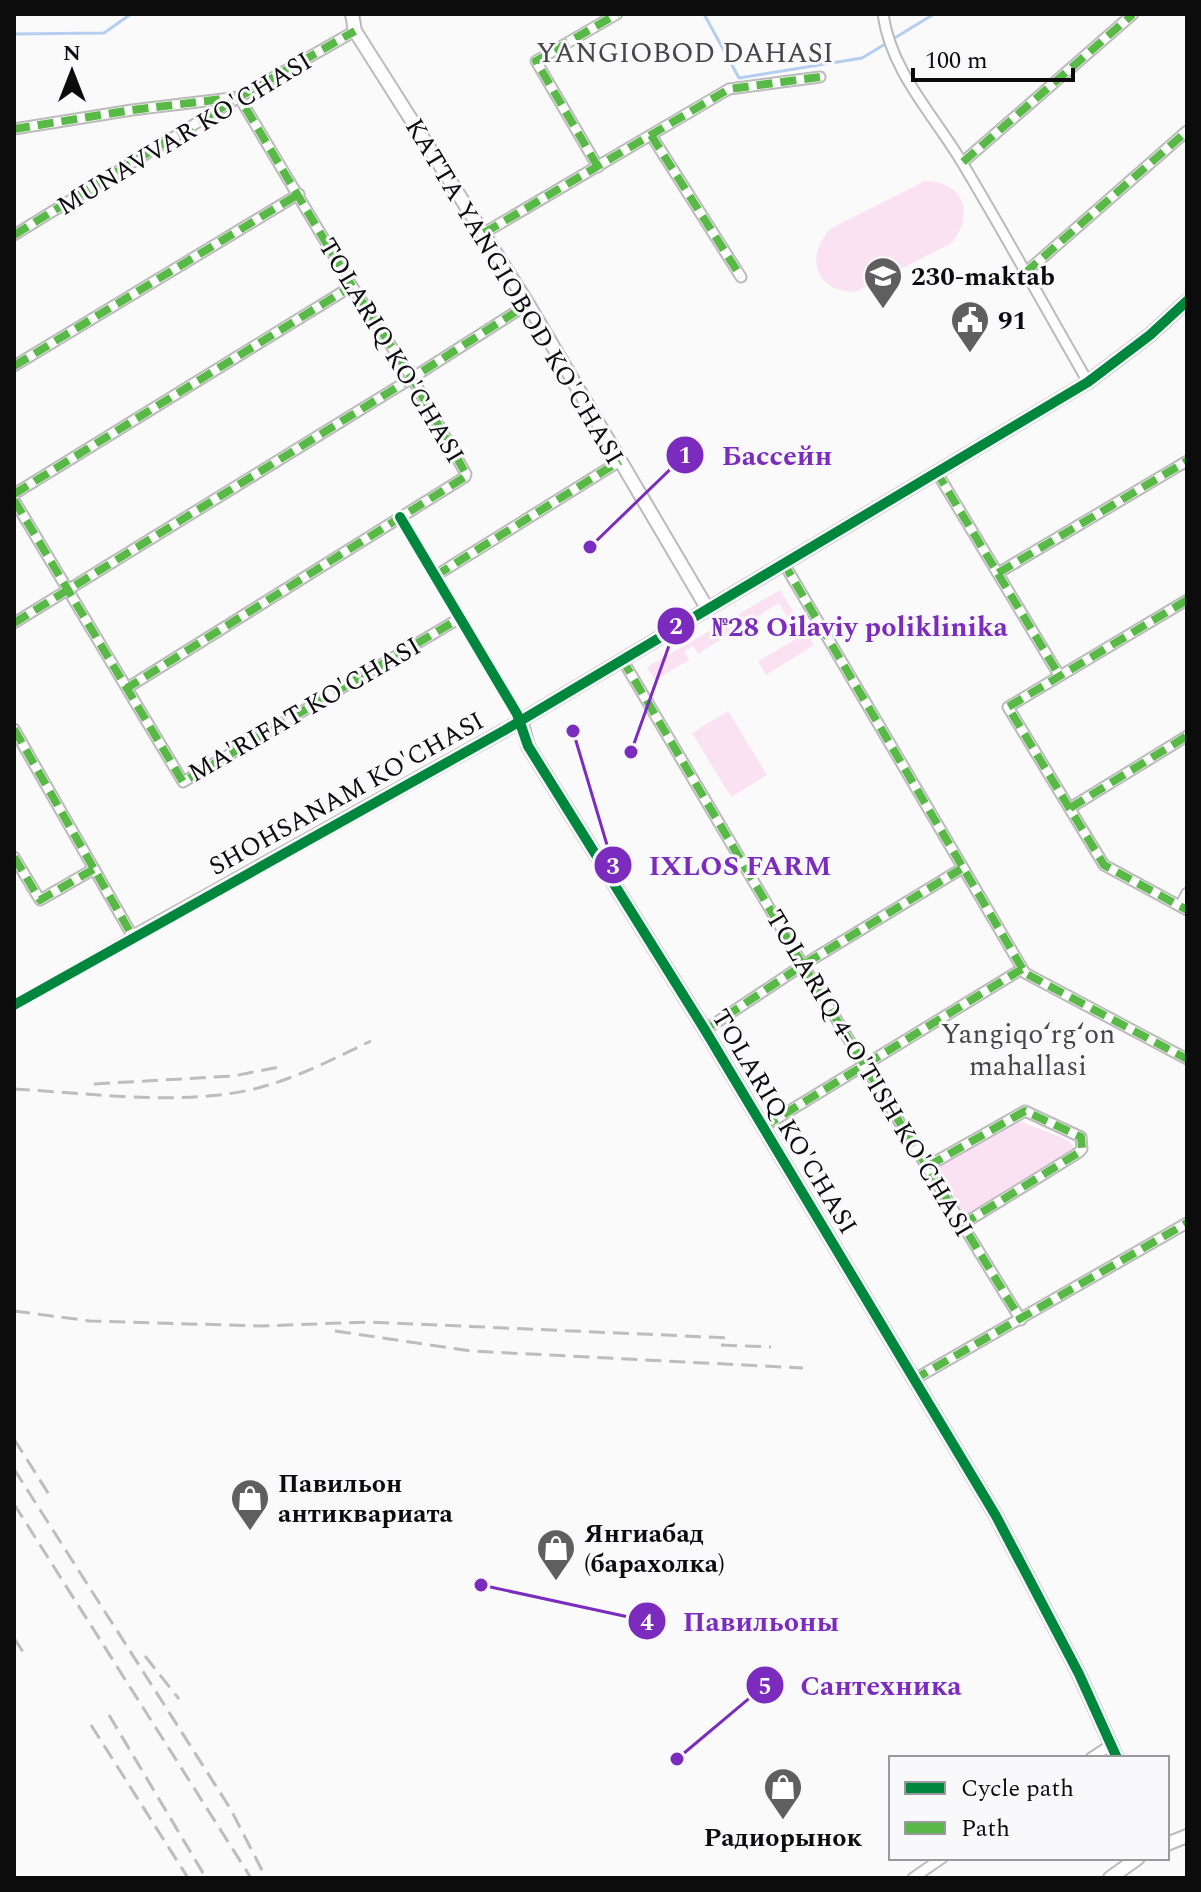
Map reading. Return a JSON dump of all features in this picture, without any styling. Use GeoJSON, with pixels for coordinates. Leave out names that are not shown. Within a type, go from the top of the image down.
{"type":"FeatureCollection","features":[{"type":"Feature","properties":{"kind":"street","name":"KATTA YANGIOBOD KO'CHASI"},"geometry":{"type":"LineString","coordinates":[[352,14],[355,31],[528,304],[707,608]]}},
{"type":"Feature","properties":{"kind":"street"},"geometry":{"type":"LineString","coordinates":[[598,167],[536,61],[617,14]]}},
{"type":"Feature","properties":{"kind":"street"},"geometry":{"type":"LineString","coordinates":[[883,14],[886,36],[902,71],[963,162],[1088,382]]}},
{"type":"Feature","properties":{"kind":"street"},"geometry":{"type":"LineString","coordinates":[[963,162],[1133,14]]}},
{"type":"Feature","properties":{"kind":"street","name":"MUNAVVAR KO'CHASI"},"geometry":{"type":"LineString","coordinates":[[14,235],[239,97],[355,31]]}},
{"type":"Feature","properties":{"kind":"street"},"geometry":{"type":"LineString","coordinates":[[484,233],[729,89],[820,77]]}},
{"type":"Feature","properties":{"kind":"street"},"geometry":{"type":"LineString","coordinates":[[14,129],[239,97]]}},
{"type":"Feature","properties":{"kind":"street","name":"TOLARIQ KO'CHASI"},"geometry":{"type":"LineString","coordinates":[[239,97],[352,286],[412,378],[466,476],[400,517],[521,720],[528,746],[705,1030],[996,1516],[1079,1674],[1116,1756]]}},
{"type":"Feature","properties":{"kind":"street"},"geometry":{"type":"LineString","coordinates":[[1025,273],[1187,131]]}},
{"type":"Feature","properties":{"kind":"street"},"geometry":{"type":"LineString","coordinates":[[651,135],[741,277]]}},
{"type":"Feature","properties":{"kind":"street"},"geometry":{"type":"LineString","coordinates":[[14,366],[299,194]]}},
{"type":"Feature","properties":{"kind":"street"},"geometry":{"type":"LineString","coordinates":[[14,494],[352,286]]}},
{"type":"Feature","properties":{"kind":"street","name":"SHOHSANAM KO'CHASI"},"geometry":{"type":"LineString","coordinates":[[133,937],[521,720],[1088,382],[1150,335],[1187,301]]}},
{"type":"Feature","properties":{"kind":"street"},"geometry":{"type":"LineString","coordinates":[[14,623],[528,304]]}},
{"type":"Feature","properties":{"kind":"street"},"geometry":{"type":"LineString","coordinates":[[435,576],[620,461]]}},
{"type":"Feature","properties":{"kind":"street"},"geometry":{"type":"LineString","coordinates":[[998,573],[1187,461]]}},
{"type":"Feature","properties":{"kind":"street"},"geometry":{"type":"LineString","coordinates":[[936,471],[1059,675]]}},
{"type":"Feature","properties":{"kind":"street","name":"MA'RIFAT KO'CHASI"},"geometry":{"type":"LineString","coordinates":[[14,500],[183,782],[460,618]]}},
{"type":"Feature","properties":{"kind":"street"},"geometry":{"type":"LineString","coordinates":[[127,688],[400,517]]}},
{"type":"Feature","properties":{"kind":"street"},"geometry":{"type":"LineString","coordinates":[[783,562],[1025,973],[1187,1059]]}},
{"type":"Feature","properties":{"kind":"street"},"geometry":{"type":"LineString","coordinates":[[1187,600],[1008,707],[1107,867],[1184,908],[1187,893]]}},
{"type":"Feature","properties":{"kind":"street","name":"TOLARIQ 4-O'TISH KO'CHASI"},"geometry":{"type":"LineString","coordinates":[[622,659],[803,965],[1021,1320]]}},
{"type":"Feature","properties":{"kind":"street"},"geometry":{"type":"LineString","coordinates":[[14,729],[133,937],[14,1005]]}},
{"type":"Feature","properties":{"kind":"street"},"geometry":{"type":"LineString","coordinates":[[1070,808],[1187,736]]}},
{"type":"Feature","properties":{"kind":"street"},"geometry":{"type":"LineString","coordinates":[[14,857],[40,900],[94,869]]}},
{"type":"Feature","properties":{"kind":"street","name":"TOLARIQ KO'CHASI"},"geometry":{"type":"LineString","coordinates":[[705,1030],[803,965],[961,869]]}},
{"type":"Feature","properties":{"kind":"street"},"geometry":{"type":"LineString","coordinates":[[763,1127],[1022,969]]}},
{"type":"Feature","properties":{"kind":"street"},"geometry":{"type":"LineString","coordinates":[[928,1166],[1025,1111],[1081,1137],[1082,1149],[1078,1153],[963,1224]]}},
{"type":"Feature","properties":{"kind":"street"},"geometry":{"type":"LineString","coordinates":[[913,1380],[1187,1223]]}},
{"type":"Feature","properties":{"kind":"street"},"geometry":{"type":"LineString","coordinates":[[1094,1756],[1111,1745]]}},
{"type":"Feature","properties":{"kind":"street"},"geometry":{"type":"LineString","coordinates":[[913,1878],[939,1860]]}},
{"type":"Feature","properties":{"kind":"street"},"geometry":{"type":"LineString","coordinates":[[1110,1878],[1135,1860]]}},
{"type":"Feature","properties":{"kind":"shaded area"},"geometry":{"type":"Polygon","coordinates":[[[925,181],[949,187],[962,202],[963,222],[950,244],[855,292],[831,286],[823,279],[816,261],[822,240],[830,229],[925,181]]]}},
{"type":"Feature","properties":{"kind":"shaded area"},"geometry":{"type":"Polygon","coordinates":[[[780,590],[814,645],[766,675],[758,661],[799,637],[779,603],[698,654],[693,646],[684,651],[689,660],[655,680],[647,667],[780,590]]]}},
{"type":"Feature","properties":{"kind":"shaded area"},"geometry":{"type":"Polygon","coordinates":[[[728,711],[767,775],[731,797],[692,733],[728,711]]]}},
{"type":"Feature","properties":{"kind":"shaded area"},"geometry":{"type":"Polygon","coordinates":[[[1019,1121],[1068,1140],[1075,1149],[965,1216],[937,1166],[1019,1121]]]}},
{"type":"Feature","properties":{"kind":"waterway"},"geometry":{"type":"LineString","coordinates":[[14,34],[104,33],[131,14]]}},
{"type":"Feature","properties":{"kind":"waterway"},"geometry":{"type":"LineString","coordinates":[[704,14],[739,78],[862,58],[887,43]]}},
{"type":"Feature","properties":{"kind":"waterway"},"geometry":{"type":"LineString","coordinates":[[893,39],[934,14]]}},
{"type":"Feature","properties":{"kind":"railway"},"geometry":{"type":"LineString","coordinates":[[14,1089],[168,1098],[229,1094],[287,1079],[371,1041]]}},
{"type":"Feature","properties":{"kind":"railway"},"geometry":{"type":"LineString","coordinates":[[94,1084],[233,1076],[280,1067]]}},
{"type":"Feature","properties":{"kind":"railway"},"geometry":{"type":"LineString","coordinates":[[14,1311],[90,1321],[261,1326],[369,1322],[732,1338]]}},
{"type":"Feature","properties":{"kind":"railway"},"geometry":{"type":"LineString","coordinates":[[335,1331],[471,1351],[803,1368]]}},
{"type":"Feature","properties":{"kind":"railway"},"geometry":{"type":"LineString","coordinates":[[721,1345],[771,1347]]}},
{"type":"Feature","properties":{"kind":"railway"},"geometry":{"type":"LineString","coordinates":[[14,1439],[50,1496]]}},
{"type":"Feature","properties":{"kind":"railway"},"geometry":{"type":"LineString","coordinates":[[14,1469],[230,1808],[266,1878]]}},
{"type":"Feature","properties":{"kind":"railway"},"geometry":{"type":"LineString","coordinates":[[14,1504],[251,1878]]}},
{"type":"Feature","properties":{"kind":"railway"},"geometry":{"type":"LineString","coordinates":[[14,1638],[25,1655]]}},
{"type":"Feature","properties":{"kind":"railway"},"geometry":{"type":"LineString","coordinates":[[145,1656],[179,1699]]}},
{"type":"Feature","properties":{"kind":"railway"},"geometry":{"type":"LineString","coordinates":[[109,1715],[206,1878]]}},
{"type":"Feature","properties":{"kind":"railway"},"geometry":{"type":"LineString","coordinates":[[91,1725],[188,1878]]}},
{"type":"Feature","properties":{"kind":"marked path"},"geometry":{"type":"LineString","coordinates":[[598,167],[536,61],[617,14]]}},
{"type":"Feature","properties":{"kind":"marked path"},"geometry":{"type":"LineString","coordinates":[[963,162],[1133,14]]}},
{"type":"Feature","properties":{"kind":"marked path"},"geometry":{"type":"LineString","coordinates":[[14,235],[239,97],[355,31]]}},
{"type":"Feature","properties":{"kind":"marked path"},"geometry":{"type":"LineString","coordinates":[[484,233],[729,89],[820,77]]}},
{"type":"Feature","properties":{"kind":"marked path"},"geometry":{"type":"LineString","coordinates":[[14,129],[239,97],[352,286],[412,378],[466,474],[127,688]]}},
{"type":"Feature","properties":{"kind":"marked path"},"geometry":{"type":"LineString","coordinates":[[1025,273],[1187,131]]}},
{"type":"Feature","properties":{"kind":"marked path"},"geometry":{"type":"LineString","coordinates":[[651,135],[741,277]]}},
{"type":"Feature","properties":{"kind":"marked path"},"geometry":{"type":"LineString","coordinates":[[14,366],[299,194]]}},
{"type":"Feature","properties":{"kind":"marked path"},"geometry":{"type":"LineString","coordinates":[[14,494],[352,286]]}},
{"type":"Feature","properties":{"kind":"marked path"},"geometry":{"type":"LineString","coordinates":[[14,623],[528,304]]}},
{"type":"Feature","properties":{"kind":"marked path"},"geometry":{"type":"LineString","coordinates":[[435,576],[620,461]]}},
{"type":"Feature","properties":{"kind":"marked path"},"geometry":{"type":"LineString","coordinates":[[998,573],[1187,461]]}},
{"type":"Feature","properties":{"kind":"marked path"},"geometry":{"type":"LineString","coordinates":[[936,471],[1059,675]]}},
{"type":"Feature","properties":{"kind":"marked path"},"geometry":{"type":"LineString","coordinates":[[14,500],[183,782],[460,618]]}},
{"type":"Feature","properties":{"kind":"marked path"},"geometry":{"type":"LineString","coordinates":[[783,562],[1025,973],[1187,1059]]}},
{"type":"Feature","properties":{"kind":"marked path"},"geometry":{"type":"LineString","coordinates":[[1187,600],[1008,707],[1104,865],[1187,910]]}},
{"type":"Feature","properties":{"kind":"marked path"},"geometry":{"type":"LineString","coordinates":[[622,659],[803,965],[1021,1320]]}},
{"type":"Feature","properties":{"kind":"marked path"},"geometry":{"type":"LineString","coordinates":[[14,729],[133,937],[126,941]]}},
{"type":"Feature","properties":{"kind":"marked path"},"geometry":{"type":"LineString","coordinates":[[1070,808],[1187,736]]}},
{"type":"Feature","properties":{"kind":"marked path"},"geometry":{"type":"LineString","coordinates":[[14,857],[40,900],[94,869]]}},
{"type":"Feature","properties":{"kind":"marked path"},"geometry":{"type":"LineString","coordinates":[[705,1030],[803,965],[961,869]]}},
{"type":"Feature","properties":{"kind":"marked path"},"geometry":{"type":"LineString","coordinates":[[763,1127],[1022,969]]}},
{"type":"Feature","properties":{"kind":"marked path"},"geometry":{"type":"LineString","coordinates":[[928,1166],[1025,1111],[1081,1137],[1082,1149],[1078,1153],[963,1224]]}},
{"type":"Feature","properties":{"kind":"marked path"},"geometry":{"type":"LineString","coordinates":[[913,1380],[1187,1223]]}},
{"type":"Feature","properties":{"kind":"cycle path"},"geometry":{"type":"LineString","coordinates":[[14,1005],[505,730],[1088,382],[1150,335],[1187,301]]}},
{"type":"Feature","properties":{"kind":"cycle path"},"geometry":{"type":"LineString","coordinates":[[400,517],[517,714],[528,746],[705,1030],[996,1516],[1079,1674],[1116,1756]]}},
{"type":"Feature","properties":{"kind":"place","name":"230-maktab"},"geometry":{"type":"Point","coordinates":[883,310]}},
{"type":"Feature","properties":{"kind":"place","name":"91"},"geometry":{"type":"Point","coordinates":[970,354]}},
{"type":"Feature","properties":{"kind":"place","name":"Бассейн"},"geometry":{"type":"Point","coordinates":[590,547]}},
{"type":"Feature","properties":{"kind":"place","name":"IXLOS FARM"},"geometry":{"type":"Point","coordinates":[573,731]}},
{"type":"Feature","properties":{"kind":"place","name":"№28 Oilaviy poliklinika"},"geometry":{"type":"Point","coordinates":[631,752]}},
{"type":"Feature","properties":{"kind":"place","name":"Павильон антиквариата"},"geometry":{"type":"Point","coordinates":[250,1532]}},
{"type":"Feature","properties":{"kind":"place","name":"Янгиабад (барахолка)"},"geometry":{"type":"Point","coordinates":[556,1582]}},
{"type":"Feature","properties":{"kind":"place","name":"Павильоны"},"geometry":{"type":"Point","coordinates":[481,1585]}},
{"type":"Feature","properties":{"kind":"place","name":"Сантехника"},"geometry":{"type":"Point","coordinates":[677,1759]}},
{"type":"Feature","properties":{"kind":"place","name":"Радиорынок"},"geometry":{"type":"Point","coordinates":[783,1821]}},
{"type":"Feature","properties":{"kind":"district","name":"YANGIOBOD DAHASI"},"geometry":{"type":"Point","coordinates":[685,52]}},
{"type":"Feature","properties":{"kind":"district","name":"Yangiqoʻrgʻon mahallasi"},"geometry":{"type":"Point","coordinates":[1028,1049]}}]}
